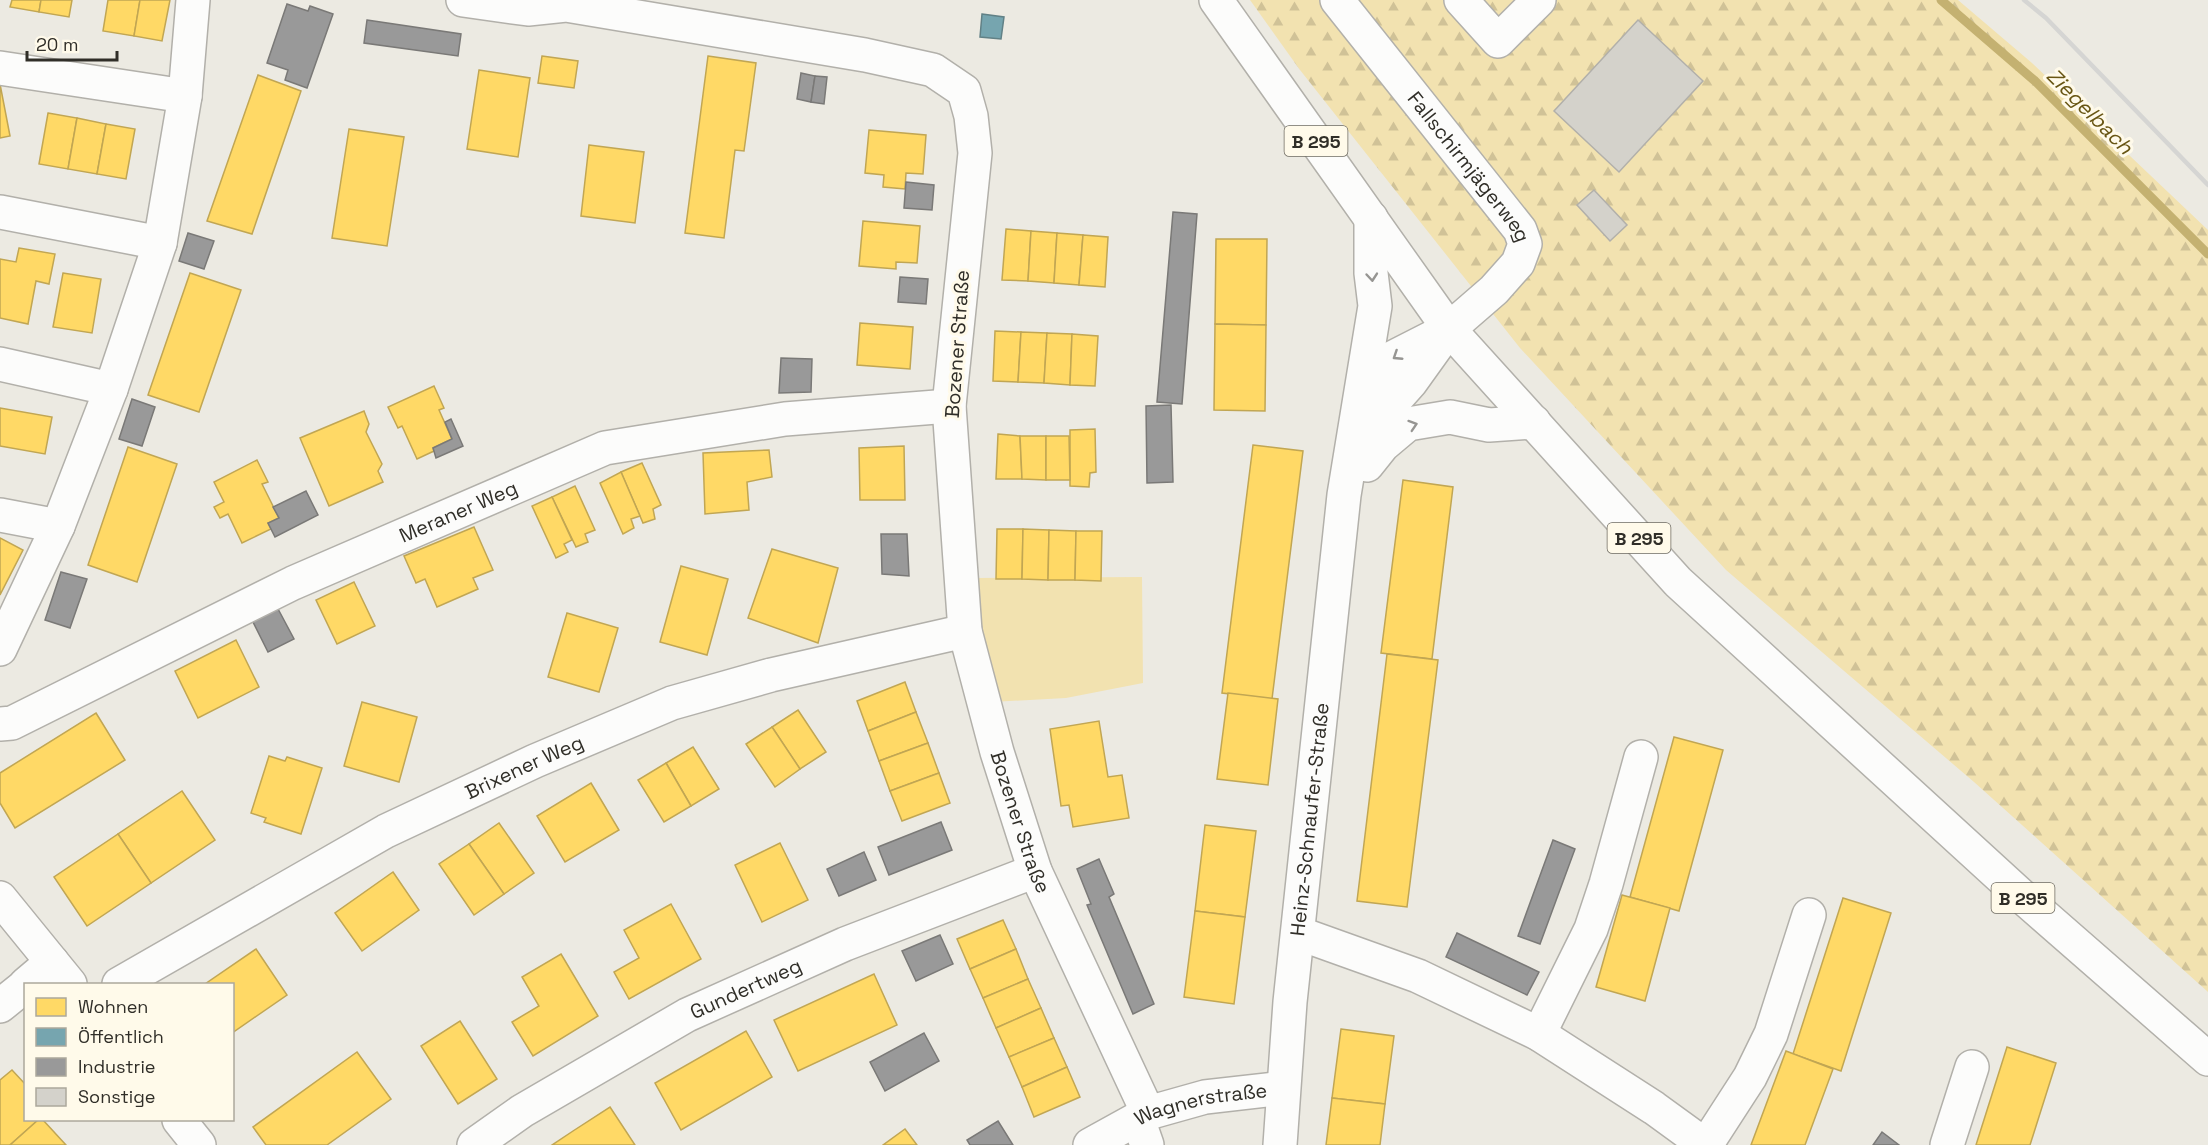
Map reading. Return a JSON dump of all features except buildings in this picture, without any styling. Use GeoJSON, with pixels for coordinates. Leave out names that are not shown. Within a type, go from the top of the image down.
{"type":"FeatureCollection","features":[{"type":"Feature","properties":{"kind":"street"},"geometry":{"type":"LineString","coordinates":[[0,649],[58,526],[111,389],[160,243],[185,96],[193,0]]}},
{"type":"Feature","properties":{"kind":"street","name":"Bozener Straße"},"geometry":{"type":"LineString","coordinates":[[463,0],[528,9],[566,3],[865,55],[933,70],[964,91],[971,116],[975,153],[949,406],[965,631],[997,752],[1035,871],[1144,1126]]}},
{"type":"Feature","properties":{"kind":"street","name":"B 295"},"geometry":{"type":"LineString","coordinates":[[1216,0],[1449,329],[1678,582],[2026,900],[2208,1059]]}},
{"type":"Feature","properties":{"kind":"street","name":"Fallschirmjägerweg"},"geometry":{"type":"LineString","coordinates":[[1337,0],[1509,215],[1520,230],[1525,244],[1518,263],[1502,281],[1449,329]]}},
{"type":"Feature","properties":{"kind":"street"},"geometry":{"type":"LineString","coordinates":[[1461,0],[1498,41],[1539,0]]}},
{"type":"Feature","properties":{"kind":"street"},"geometry":{"type":"LineString","coordinates":[[0,68],[185,96]]}},
{"type":"Feature","properties":{"kind":"street"},"geometry":{"type":"LineString","coordinates":[[0,212],[160,243]]}},
{"type":"Feature","properties":{"kind":"street","name":"Heinz-Schnaufer-Straße"},"geometry":{"type":"LineString","coordinates":[[1280,1145],[1283,1088],[1298,933],[1344,495],[1375,306],[1371,273],[1371,218]]}},
{"type":"Feature","properties":{"kind":"street","name":"Heinz-Schnaufer-Straße"},"geometry":{"type":"LineString","coordinates":[[1358,401],[1375,376],[1392,358],[1449,329]]}},
{"type":"Feature","properties":{"kind":"street","name":"Heinz-Schnaufer-Straße"},"geometry":{"type":"LineString","coordinates":[[1344,495],[1378,418],[1412,382],[1449,329]]}},
{"type":"Feature","properties":{"kind":"street"},"geometry":{"type":"LineString","coordinates":[[0,364],[111,389]]}},
{"type":"Feature","properties":{"kind":"street","name":"Meraner Weg"},"geometry":{"type":"LineString","coordinates":[[0,724],[12,723],[293,583],[605,448],[785,419],[949,406]]}},
{"type":"Feature","properties":{"kind":"street"},"geometry":{"type":"LineString","coordinates":[[1344,495],[1383,445],[1408,424],[1450,417],[1489,425],[1534,422]]}},
{"type":"Feature","properties":{"kind":"street"},"geometry":{"type":"LineString","coordinates":[[0,515],[58,526]]}},
{"type":"Feature","properties":{"kind":"street","name":"Brixener Weg"},"geometry":{"type":"LineString","coordinates":[[121,983],[386,831],[535,761],[672,703],[771,675],[965,631]]}},
{"type":"Feature","properties":{"kind":"street"},"geometry":{"type":"LineString","coordinates":[[1539,1034],[1591,929],[1606,884],[1641,757]]}},
{"type":"Feature","properties":{"kind":"street","name":"Gundertweg"},"geometry":{"type":"LineString","coordinates":[[474,1145],[522,1111],[687,1015],[845,944],[1035,871]]}},
{"type":"Feature","properties":{"kind":"street"},"geometry":{"type":"LineString","coordinates":[[0,898],[61,973],[32,983]]}},
{"type":"Feature","properties":{"kind":"street"},"geometry":{"type":"LineString","coordinates":[[1298,933],[1418,976],[1539,1034],[1654,1108],[1706,1145],[1750,1077],[1771,1034],[1809,915]]}},
{"type":"Feature","properties":{"kind":"street"},"geometry":{"type":"LineString","coordinates":[[0,1006],[24,987]]}},
{"type":"Feature","properties":{"kind":"street"},"geometry":{"type":"LineString","coordinates":[[1947,1145],[1972,1067]]}},
{"type":"Feature","properties":{"kind":"street","name":"Wagnerstraße"},"geometry":{"type":"LineString","coordinates":[[1090,1145],[1144,1126],[1205,1096],[1283,1088]]}},
{"type":"Feature","properties":{"kind":"street"},"geometry":{"type":"LineString","coordinates":[[180,1121],[199,1145]]}},
{"type":"Feature","properties":{"kind":"green space"},"geometry":{"type":"Polygon","coordinates":[[[1250,0],[1958,0],[2032,63],[2208,230],[2208,992],[1974,782],[1726,570],[1520,348],[1300,70],[1250,0]]]}},
{"type":"Feature","properties":{"kind":"green space"},"geometry":{"type":"Polygon","coordinates":[[[1142,577],[1143,683],[1066,698],[992,702],[972,578],[1142,577]]]}},
{"type":"Feature","properties":{"kind":"waterway","name":"Ziegelbach"},"geometry":{"type":"LineString","coordinates":[[1941,0],[2035,81],[2208,254]]}},
{"type":"Feature","properties":{"kind":"railway"},"geometry":{"type":"LineString","coordinates":[[2024,0],[2046,18],[2208,185]]}}]}
